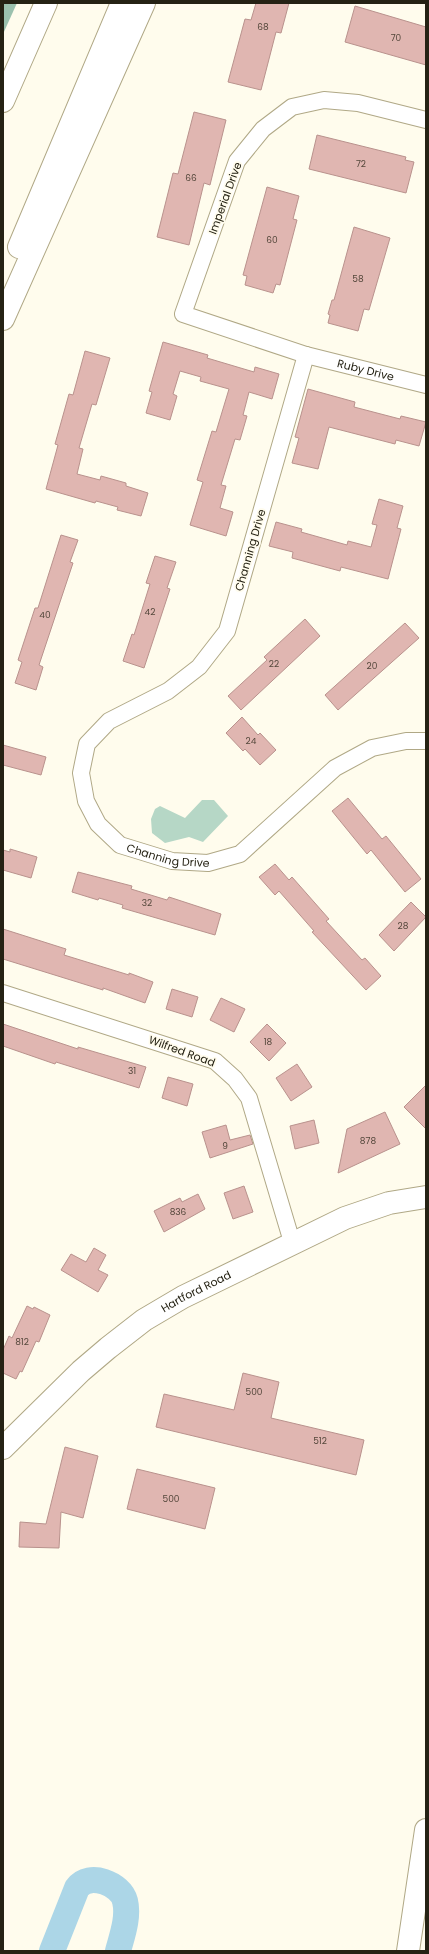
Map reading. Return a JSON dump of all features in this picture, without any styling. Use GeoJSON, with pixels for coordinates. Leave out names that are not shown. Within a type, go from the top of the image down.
{"type":"FeatureCollection","features":[{"type":"Feature","properties":{"kind":"main road"},"geometry":{"type":"LineString","coordinates":[[3,101],[46,3]]}},
{"type":"Feature","properties":{"kind":"main road"},"geometry":{"type":"LineString","coordinates":[[3,283],[122,3]]}},
{"type":"Feature","properties":{"kind":"main road"},"geometry":{"type":"LineString","coordinates":[[3,319],[144,3]]}},
{"type":"Feature","properties":{"kind":"main road","name":"Hartford Road"},"geometry":{"type":"LineString","coordinates":[[3,1448],[81,1370],[144,1320],[183,1297],[292,1242],[345,1218],[383,1205],[426,1197]]}},
{"type":"Feature","properties":{"kind":"main road"},"geometry":{"type":"LineString","coordinates":[[408,1951],[426,1830]]}},
{"type":"Feature","properties":{"kind":"street","name":"Imperial Drive"},"geometry":{"type":"LineString","coordinates":[[306,355],[183,314],[237,161],[262,129],[292,107],[324,100],[358,102],[426,120]]}},
{"type":"Feature","properties":{"kind":"street","name":"Ruby Drive"},"geometry":{"type":"LineString","coordinates":[[306,355],[426,385]]}},
{"type":"Feature","properties":{"kind":"street","name":"Channing Drive"},"geometry":{"type":"LineString","coordinates":[[306,355],[227,631],[200,667],[168,691],[109,722],[87,744],[81,773],[86,801],[98,824],[120,845],[172,861],[208,863],[240,854],[336,768],[366,751],[372,748],[406,741],[426,741]]}},
{"type":"Feature","properties":{"kind":"street","name":"Wilfred Road"},"geometry":{"type":"LineString","coordinates":[[3,993],[215,1061],[235,1079],[249,1098],[292,1242]]}},
{"type":"Feature","properties":{"kind":"green space"},"geometry":{"type":"Polygon","coordinates":[[[3,3],[17,3],[3,34],[3,3]]]}},
{"type":"Feature","properties":{"kind":"green space"},"geometry":{"type":"Polygon","coordinates":[[[202,800],[214,800],[228,816],[203,842],[189,837],[165,843],[152,833],[151,819],[155,809],[160,806],[185,818],[202,800]]]}},
{"type":"Feature","properties":{"kind":"building"},"geometry":{"type":"Polygon","coordinates":[[[256,3],[289,3],[281,33],[276,32],[261,90],[228,82],[245,19],[251,20],[256,3]]]}},
{"type":"Feature","properties":{"kind":"building"},"geometry":{"type":"Polygon","coordinates":[[[355,6],[426,27],[426,65],[345,42],[355,6]]]}},
{"type":"Feature","properties":{"kind":"building"},"geometry":{"type":"Polygon","coordinates":[[[194,112],[226,120],[210,185],[204,183],[189,245],[157,237],[173,173],[178,174],[194,112]]]}},
{"type":"Feature","properties":{"kind":"building"},"geometry":{"type":"Polygon","coordinates":[[[317,135],[406,157],[405,160],[414,162],[406,193],[309,169],[317,135]]]}},
{"type":"Feature","properties":{"kind":"building"},"geometry":{"type":"Polygon","coordinates":[[[267,187],[299,196],[293,219],[297,220],[280,285],[276,284],[273,293],[245,285],[247,276],[243,275],[267,187]]]}},
{"type":"Feature","properties":{"kind":"building"},"geometry":{"type":"Polygon","coordinates":[[[354,227],[390,238],[369,310],[364,309],[358,331],[328,323],[330,315],[328,314],[332,300],[334,300],[354,227]]]}},
{"type":"Feature","properties":{"kind":"building"},"geometry":{"type":"Polygon","coordinates":[[[163,342],[208,355],[207,358],[254,372],[255,367],[279,374],[272,399],[249,392],[243,415],[247,416],[240,440],[235,439],[221,485],[226,486],[220,508],[233,512],[226,536],[190,525],[203,482],[197,480],[212,431],[216,432],[229,389],[200,381],[201,377],[180,371],[173,394],[177,396],[170,420],[146,413],[152,392],[149,391],[163,342]]]}},
{"type":"Feature","properties":{"kind":"building"},"geometry":{"type":"Polygon","coordinates":[[[85,351],[110,358],[96,405],[92,404],[79,448],[83,449],[77,474],[100,480],[101,476],[126,483],[126,486],[148,493],[141,516],[117,510],[118,507],[96,501],[95,503],[46,489],[58,445],[55,444],[69,394],[73,395],[85,351]]]}},
{"type":"Feature","properties":{"kind":"building"},"geometry":{"type":"Polygon","coordinates":[[[308,389],[355,402],[354,407],[400,419],[401,416],[426,422],[419,446],[396,440],[395,444],[329,427],[318,469],[292,463],[299,438],[295,437],[308,389]]]}},
{"type":"Feature","properties":{"kind":"building"},"geometry":{"type":"Polygon","coordinates":[[[379,499],[403,506],[397,528],[401,529],[388,579],[341,567],[340,571],[292,558],[293,552],[269,546],[276,522],[302,529],[301,532],[347,545],[348,541],[371,547],[377,525],[372,524],[379,499]]]}},
{"type":"Feature","properties":{"kind":"building"},"geometry":{"type":"Polygon","coordinates":[[[61,535],[78,540],[70,562],[73,563],[39,665],[43,667],[36,690],[15,683],[22,662],[18,660],[35,608],[38,608],[61,535]]]}},
{"type":"Feature","properties":{"kind":"building"},"geometry":{"type":"Polygon","coordinates":[[[155,556],[176,562],[167,588],[170,589],[144,668],[123,661],[132,634],[134,635],[150,584],[146,583],[155,556]]]}},
{"type":"Feature","properties":{"kind":"building"},"geometry":{"type":"Polygon","coordinates":[[[305,619],[320,636],[241,710],[228,696],[267,660],[264,657],[305,619]]]}},
{"type":"Feature","properties":{"kind":"building"},"geometry":{"type":"Polygon","coordinates":[[[405,623],[419,638],[338,710],[325,695],[405,623]]]}},
{"type":"Feature","properties":{"kind":"building"},"geometry":{"type":"Polygon","coordinates":[[[242,717],[258,735],[260,733],[276,750],[260,765],[245,749],[243,751],[226,733],[242,717]]]}},
{"type":"Feature","properties":{"kind":"building"},"geometry":{"type":"Polygon","coordinates":[[[3,745],[46,757],[41,775],[3,765],[3,745]]]}},
{"type":"Feature","properties":{"kind":"building"},"geometry":{"type":"Polygon","coordinates":[[[348,798],[382,839],[386,836],[421,879],[405,892],[371,850],[367,854],[332,811],[348,798]]]}},
{"type":"Feature","properties":{"kind":"building"},"geometry":{"type":"Polygon","coordinates":[[[10,849],[37,857],[31,878],[3,870],[3,850],[10,852],[10,849]]]}},
{"type":"Feature","properties":{"kind":"building"},"geometry":{"type":"Polygon","coordinates":[[[275,864],[289,880],[292,877],[329,919],[326,921],[362,960],[365,958],[381,976],[366,990],[312,932],[314,931],[279,891],[275,895],[259,877],[275,864]]]}},
{"type":"Feature","properties":{"kind":"building"},"geometry":{"type":"Polygon","coordinates":[[[78,872],[132,886],[131,889],[167,900],[169,897],[221,914],[215,935],[122,908],[123,905],[99,898],[98,900],[72,892],[78,872]]]}},
{"type":"Feature","properties":{"kind":"building"},"geometry":{"type":"Polygon","coordinates":[[[411,902],[426,917],[394,951],[379,935],[411,902]]]}},
{"type":"Feature","properties":{"kind":"building"},"geometry":{"type":"Polygon","coordinates":[[[3,929],[66,949],[64,955],[129,975],[129,973],[153,982],[145,1003],[103,988],[103,990],[3,959],[3,929]]]}},
{"type":"Feature","properties":{"kind":"building"},"geometry":{"type":"Polygon","coordinates":[[[172,989],[198,997],[192,1017],[166,1009],[172,989]]]}},
{"type":"Feature","properties":{"kind":"building"},"geometry":{"type":"Polygon","coordinates":[[[221,998],[245,1009],[234,1032],[210,1020],[221,998]]]}},
{"type":"Feature","properties":{"kind":"building"},"geometry":{"type":"Polygon","coordinates":[[[3,1024],[78,1049],[78,1047],[146,1067],[139,1088],[56,1062],[55,1064],[3,1046],[3,1024]]]}},
{"type":"Feature","properties":{"kind":"building"},"geometry":{"type":"Polygon","coordinates":[[[267,1024],[286,1043],[269,1061],[250,1042],[267,1024]]]}},
{"type":"Feature","properties":{"kind":"building"},"geometry":{"type":"Polygon","coordinates":[[[297,1064],[312,1087],[291,1101],[276,1078],[297,1064]]]}},
{"type":"Feature","properties":{"kind":"building"},"geometry":{"type":"Polygon","coordinates":[[[168,1077],[193,1084],[187,1106],[162,1098],[168,1077]]]}},
{"type":"Feature","properties":{"kind":"building"},"geometry":{"type":"Polygon","coordinates":[[[426,1085],[426,1129],[404,1107],[426,1085]]]}},
{"type":"Feature","properties":{"kind":"building"},"geometry":{"type":"Polygon","coordinates":[[[385,1112],[400,1144],[338,1173],[347,1129],[385,1112]]]}},
{"type":"Feature","properties":{"kind":"building"},"geometry":{"type":"Polygon","coordinates":[[[314,1120],[319,1143],[295,1149],[290,1126],[314,1120]]]}},
{"type":"Feature","properties":{"kind":"building"},"geometry":{"type":"Polygon","coordinates":[[[226,1125],[230,1140],[250,1135],[253,1144],[210,1158],[202,1132],[226,1125]]]}},
{"type":"Feature","properties":{"kind":"building"},"geometry":{"type":"Polygon","coordinates":[[[244,1186],[253,1212],[233,1219],[224,1193],[244,1186]]]}},
{"type":"Feature","properties":{"kind":"building"},"geometry":{"type":"Polygon","coordinates":[[[198,1194],[205,1209],[164,1232],[154,1211],[180,1198],[182,1202],[198,1194]]]}},
{"type":"Feature","properties":{"kind":"building"},"geometry":{"type":"Polygon","coordinates":[[[94,1248],[106,1255],[98,1270],[108,1275],[98,1292],[61,1270],[71,1254],[86,1262],[94,1248]]]}},
{"type":"Feature","properties":{"kind":"building"},"geometry":{"type":"Polygon","coordinates":[[[27,1306],[33,1309],[34,1307],[50,1315],[39,1342],[36,1341],[22,1372],[20,1371],[16,1379],[3,1373],[3,1350],[9,1336],[12,1338],[27,1306]]]}},
{"type":"Feature","properties":{"kind":"building"},"geometry":{"type":"Polygon","coordinates":[[[243,1373],[279,1382],[271,1418],[364,1440],[356,1475],[156,1427],[164,1394],[234,1410],[243,1373]]]}},
{"type":"Feature","properties":{"kind":"building"},"geometry":{"type":"Polygon","coordinates":[[[65,1447],[98,1456],[83,1518],[61,1512],[59,1548],[19,1547],[20,1522],[46,1524],[65,1447]]]}},
{"type":"Feature","properties":{"kind":"building"},"geometry":{"type":"Polygon","coordinates":[[[137,1469],[215,1488],[205,1529],[127,1509],[137,1469]]]}},
{"type":"Feature","properties":{"kind":"waterway"},"geometry":{"type":"LineString","coordinates":[[52,1951],[77,1888],[82,1883],[89,1880],[104,1882],[118,1889],[125,1901],[126,1920],[118,1951]]}}]}
